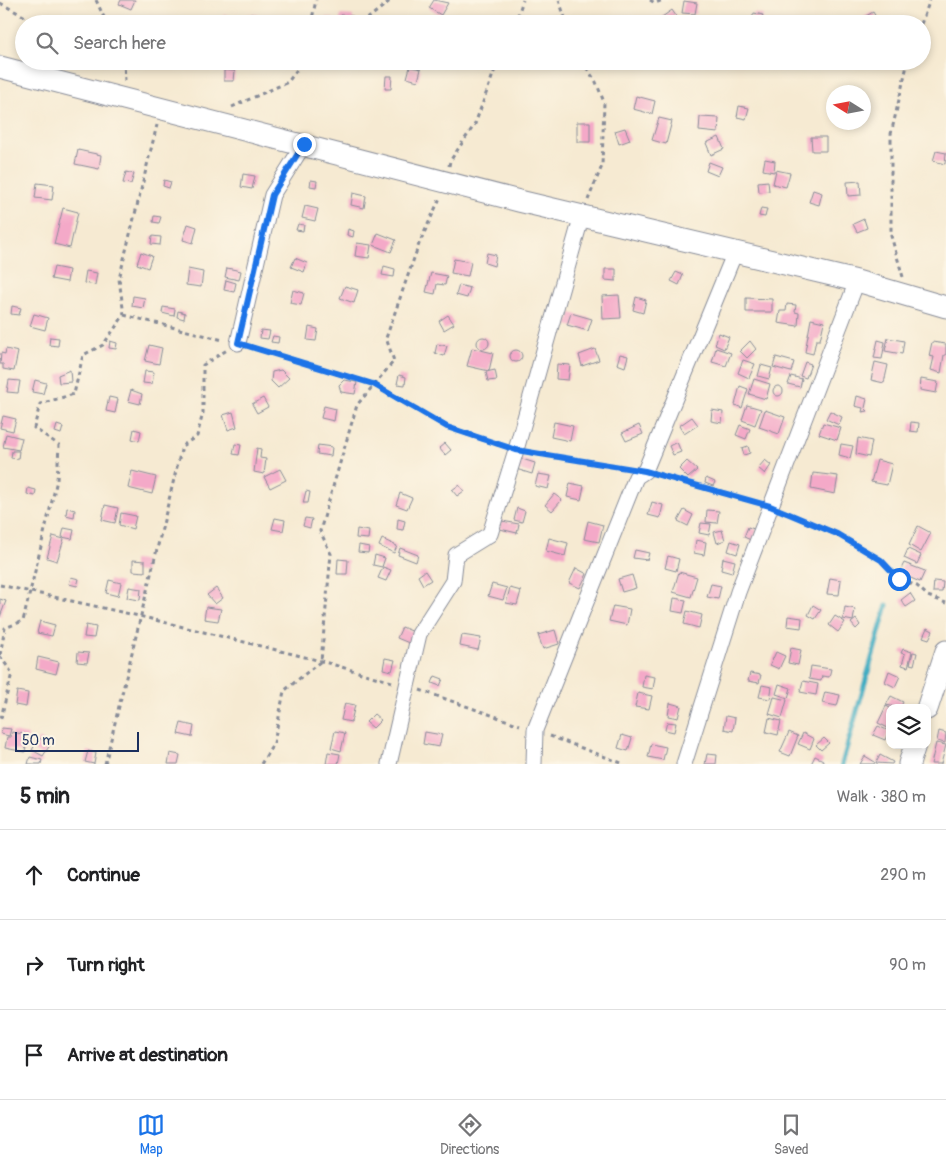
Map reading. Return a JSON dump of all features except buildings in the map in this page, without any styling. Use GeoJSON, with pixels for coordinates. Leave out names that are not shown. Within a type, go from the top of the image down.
{"type":"FeatureCollection","features":[{"type":"Feature","properties":{"kind":"street"},"geometry":{"type":"LineString","coordinates":[[0,67],[447,182],[857,281],[946,306]]}},
{"type":"Feature","properties":{"kind":"street"},"geometry":{"type":"LineString","coordinates":[[238,343],[272,195],[304,144]]}},
{"type":"Feature","properties":{"kind":"street"},"geometry":{"type":"LineString","coordinates":[[389,764],[419,634],[453,581],[456,555],[490,534],[516,450],[582,215]]}},
{"type":"Feature","properties":{"kind":"street"},"geometry":{"type":"LineString","coordinates":[[534,764],[535,730],[636,477],[645,471],[734,252]]}},
{"type":"Feature","properties":{"kind":"street"},"geometry":{"type":"LineString","coordinates":[[684,764],[738,592],[857,281]]}},
{"type":"Feature","properties":{"kind":"street"},"geometry":{"type":"LineString","coordinates":[[929,704],[946,651]]}},
{"type":"Feature","properties":{"kind":"street"},"geometry":{"type":"LineString","coordinates":[[909,764],[914,749]]}},
{"type":"Feature","properties":{"kind":"path"},"geometry":{"type":"LineString","coordinates":[[96,0],[103,15]]}},
{"type":"Feature","properties":{"kind":"path"},"geometry":{"type":"LineString","coordinates":[[313,15],[316,0]]}},
{"type":"Feature","properties":{"kind":"path"},"geometry":{"type":"LineString","coordinates":[[372,15],[391,0]]}},
{"type":"Feature","properties":{"kind":"path"},"geometry":{"type":"LineString","coordinates":[[518,15],[523,0]]}},
{"type":"Feature","properties":{"kind":"path"},"geometry":{"type":"LineString","coordinates":[[559,0],[564,15]]}},
{"type":"Feature","properties":{"kind":"path"},"geometry":{"type":"LineString","coordinates":[[650,0],[655,3],[663,0]]}},
{"type":"Feature","properties":{"kind":"path"},"geometry":{"type":"LineString","coordinates":[[924,15],[930,0]]}},
{"type":"Feature","properties":{"kind":"path"},"geometry":{"type":"LineString","coordinates":[[0,3],[22,15]]}},
{"type":"Feature","properties":{"kind":"path"},"geometry":{"type":"LineString","coordinates":[[204,120],[288,82],[297,70]]}},
{"type":"Feature","properties":{"kind":"path"},"geometry":{"type":"LineString","coordinates":[[261,764],[274,743],[284,691],[321,661],[331,554],[320,531],[358,405],[373,384],[394,361],[386,338],[419,244],[447,182],[450,161],[475,124],[495,70]]}},
{"type":"Feature","properties":{"kind":"path"},"geometry":{"type":"LineString","coordinates":[[582,215],[602,166],[604,102],[596,82],[588,70]]}},
{"type":"Feature","properties":{"kind":"path"},"geometry":{"type":"LineString","coordinates":[[906,70],[891,134],[891,236],[908,294]]}},
{"type":"Feature","properties":{"kind":"path"},"geometry":{"type":"LineString","coordinates":[[0,722],[12,673],[0,655],[5,628],[23,621],[57,480],[59,445],[34,428],[40,404],[74,394],[83,355],[103,344],[124,315],[119,279],[161,108]]}},
{"type":"Feature","properties":{"kind":"path"},"geometry":{"type":"LineString","coordinates":[[124,315],[238,343],[373,384],[447,427],[516,450],[645,471],[770,506],[837,534],[881,560],[899,579],[917,586],[928,596],[946,603]]}},
{"type":"Feature","properties":{"kind":"path"},"geometry":{"type":"LineString","coordinates":[[105,764],[139,616],[182,446],[197,436],[203,413],[203,365],[238,343]]}},
{"type":"Feature","properties":{"kind":"path"},"geometry":{"type":"LineString","coordinates":[[0,585],[139,616],[321,661],[408,686],[535,730],[624,764]]}},
{"type":"Feature","properties":{"kind":"waterway"},"geometry":{"type":"LineString","coordinates":[[842,764],[887,605]]}},
{"type":"Feature","properties":{"kind":"route"},"geometry":{"type":"LineString","coordinates":[[304,144],[272,195],[238,343],[373,384],[447,427],[516,450],[645,471],[770,506],[837,534],[881,560],[899,579]]}}]}
